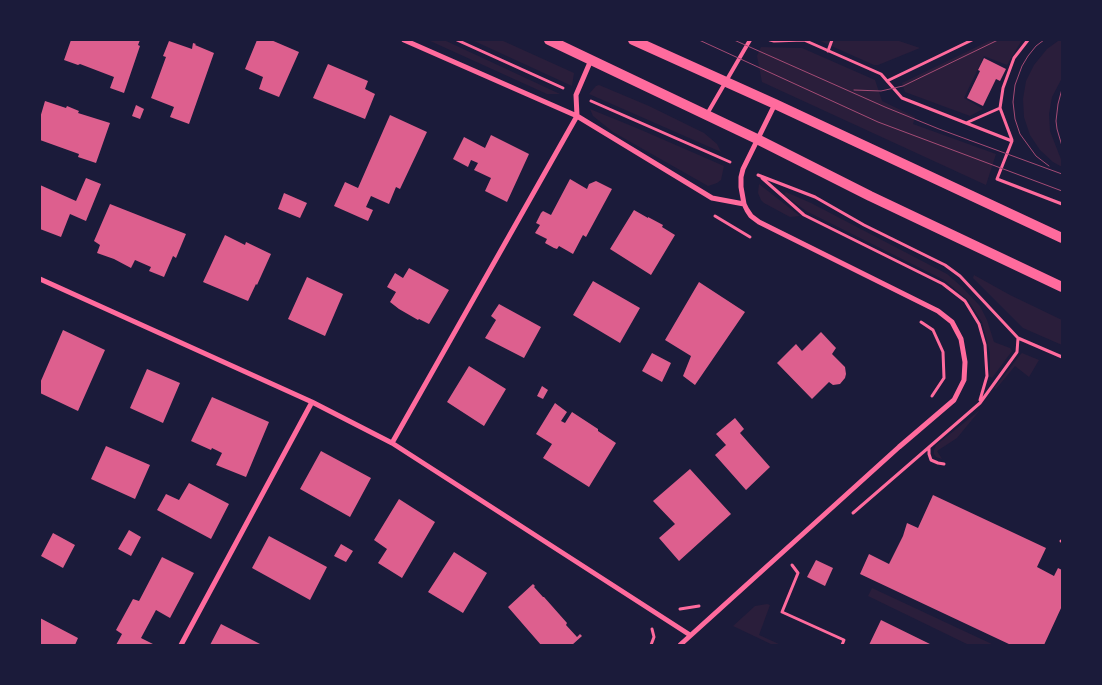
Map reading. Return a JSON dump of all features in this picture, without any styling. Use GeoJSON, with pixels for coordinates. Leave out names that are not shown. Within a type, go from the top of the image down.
{"type":"FeatureCollection","features":[{"type":"Feature","properties":{"kind":"main road"},"geometry":{"type":"LineString","coordinates":[[549,40],[1062,287]]}},
{"type":"Feature","properties":{"kind":"main road"},"geometry":{"type":"LineString","coordinates":[[633,40],[1062,238]]}},
{"type":"Feature","properties":{"kind":"street"},"geometry":{"type":"LineString","coordinates":[[404,40],[577,116],[712,198],[744,204]]}},
{"type":"Feature","properties":{"kind":"street"},"geometry":{"type":"LineString","coordinates":[[392,443],[577,116],[576,94],[592,60]]}},
{"type":"Feature","properties":{"kind":"street"},"geometry":{"type":"LineString","coordinates":[[680,645],[899,447],[954,400],[964,380],[965,362],[961,339],[952,322],[938,311],[759,222],[751,216],[744,204],[741,177],[743,169],[775,104]]}},
{"type":"Feature","properties":{"kind":"street"},"geometry":{"type":"LineString","coordinates":[[40,279],[312,402],[392,443],[690,635]]}},
{"type":"Feature","properties":{"kind":"street"},"geometry":{"type":"LineString","coordinates":[[181,645],[312,402]]}},
{"type":"Feature","properties":{"kind":"lane"},"geometry":{"type":"LineString","coordinates":[[707,115],[750,40]]}},
{"type":"Feature","properties":{"kind":"path"},"geometry":{"type":"LineString","coordinates":[[770,40],[804,40],[881,74],[902,98],[1012,141]]}},
{"type":"Feature","properties":{"kind":"path"},"geometry":{"type":"LineString","coordinates":[[828,51],[832,40]]}},
{"type":"Feature","properties":{"kind":"path"},"geometry":{"type":"LineString","coordinates":[[887,81],[972,40]]}},
{"type":"Feature","properties":{"kind":"path"},"geometry":{"type":"LineString","coordinates":[[1028,40],[1014,58],[1003,88],[1000,108],[1012,141],[997,179],[1062,204]]}},
{"type":"Feature","properties":{"kind":"path"},"geometry":{"type":"LineString","coordinates":[[966,123],[1000,108]]}},
{"type":"Feature","properties":{"kind":"path"},"geometry":{"type":"LineString","coordinates":[[760,176],[815,197],[864,225],[945,265],[960,276],[1018,338],[1062,358]]}},
{"type":"Feature","properties":{"kind":"path"},"geometry":{"type":"LineString","coordinates":[[713,215],[756,240]]}},
{"type":"Feature","properties":{"kind":"path"},"geometry":{"type":"LineString","coordinates":[[917,319],[933,330],[943,352],[944,378],[931,397]]}},
{"type":"Feature","properties":{"kind":"path"},"geometry":{"type":"LineString","coordinates":[[929,448],[932,460],[938,464],[944,464]]}},
{"type":"Feature","properties":{"kind":"path"},"geometry":{"type":"LineString","coordinates":[[792,566],[798,573],[782,612],[844,640],[842,645]]}},
{"type":"Feature","properties":{"kind":"path"},"geometry":{"type":"LineString","coordinates":[[679,610],[698,606],[705,600]]}},
{"type":"Feature","properties":{"kind":"shaded area"},"geometry":{"type":"Polygon","coordinates":[[[428,40],[444,40],[560,94],[547,94],[428,40]]]}},
{"type":"Feature","properties":{"kind":"shaded area"},"geometry":{"type":"Polygon","coordinates":[[[472,40],[501,40],[574,73],[572,86],[472,40]]]}},
{"type":"Feature","properties":{"kind":"shaded area"},"geometry":{"type":"Polygon","coordinates":[[[818,40],[896,40],[920,48],[874,65],[818,40]]]}},
{"type":"Feature","properties":{"kind":"shaded area"},"geometry":{"type":"Polygon","coordinates":[[[991,40],[1022,40],[1007,65],[984,56],[964,98],[983,109],[970,116],[905,92],[902,83],[991,40]]]}},
{"type":"Feature","properties":{"kind":"shaded area"},"geometry":{"type":"Polygon","coordinates":[[[1062,40],[1062,78],[1052,97],[1049,114],[1050,131],[1062,162],[1062,167],[1053,162],[1040,150],[1030,135],[1024,117],[1023,99],[1026,81],[1034,65],[1047,49],[1062,40]]]}},
{"type":"Feature","properties":{"kind":"shaded area"},"geometry":{"type":"Polygon","coordinates":[[[761,47],[802,48],[875,80],[882,101],[915,117],[913,124],[996,154],[986,185],[762,82],[757,56],[761,47]]]}},
{"type":"Feature","properties":{"kind":"shaded area"},"geometry":{"type":"Polygon","coordinates":[[[599,85],[649,106],[704,133],[717,144],[721,152],[589,94],[599,85]]]}},
{"type":"Feature","properties":{"kind":"shaded area"},"geometry":{"type":"Polygon","coordinates":[[[590,109],[724,166],[721,180],[708,186],[613,132],[593,116],[590,109]]]}},
{"type":"Feature","properties":{"kind":"shaded area"},"geometry":{"type":"Polygon","coordinates":[[[759,184],[800,216],[790,217],[764,203],[758,193],[759,184]]]}},
{"type":"Feature","properties":{"kind":"shaded area"},"geometry":{"type":"Polygon","coordinates":[[[786,192],[811,203],[947,274],[962,287],[980,306],[994,342],[1010,348],[1012,351],[992,378],[989,376],[990,353],[982,322],[968,300],[944,280],[806,211],[784,195],[786,192]]]}},
{"type":"Feature","properties":{"kind":"shaded area"},"geometry":{"type":"Polygon","coordinates":[[[974,275],[1062,320],[1062,345],[1023,328],[973,278],[974,275]]]}},
{"type":"Feature","properties":{"kind":"shaded area"},"geometry":{"type":"Polygon","coordinates":[[[1022,353],[1039,360],[1029,377],[1015,366],[996,389],[994,388],[1020,355],[1022,353]]]}},
{"type":"Feature","properties":{"kind":"shaded area"},"geometry":{"type":"Polygon","coordinates":[[[980,410],[957,438],[937,451],[942,459],[936,457],[934,450],[936,445],[980,410]]]}},
{"type":"Feature","properties":{"kind":"shaded area"},"geometry":{"type":"Polygon","coordinates":[[[872,588],[994,645],[969,645],[868,596],[872,588]]]}},
{"type":"Feature","properties":{"kind":"shaded area"},"geometry":{"type":"Polygon","coordinates":[[[770,605],[759,635],[781,645],[773,645],[733,626],[755,606],[770,605]]]}},
{"type":"Feature","properties":{"kind":"building"},"geometry":{"type":"Polygon","coordinates":[[[71,40],[140,40],[138,45],[140,46],[124,93],[110,88],[114,77],[64,60],[71,40]]]}},
{"type":"Feature","properties":{"kind":"building"},"geometry":{"type":"Polygon","coordinates":[[[257,40],[271,40],[299,52],[279,97],[259,89],[263,77],[245,69],[257,40]]]}},
{"type":"Feature","properties":{"kind":"building"},"geometry":{"type":"Polygon","coordinates":[[[169,41],[192,49],[193,43],[214,53],[189,124],[170,117],[174,107],[151,98],[166,57],[163,56],[169,41]]]}},
{"type":"Feature","properties":{"kind":"building"},"geometry":{"type":"Polygon","coordinates":[[[984,58],[1006,69],[1000,81],[996,79],[983,106],[967,98],[984,58]]]}},
{"type":"Feature","properties":{"kind":"building"},"geometry":{"type":"Polygon","coordinates":[[[328,64],[368,81],[365,89],[375,94],[365,119],[313,98],[328,64]]]}},
{"type":"Feature","properties":{"kind":"building"},"geometry":{"type":"Polygon","coordinates":[[[45,101],[66,108],[67,106],[79,111],[78,113],[110,123],[96,163],[78,157],[79,154],[40,140],[40,118],[45,101]]]}},
{"type":"Feature","properties":{"kind":"building"},"geometry":{"type":"Polygon","coordinates":[[[136,105],[144,109],[140,119],[132,116],[136,105]]]}},
{"type":"Feature","properties":{"kind":"building"},"geometry":{"type":"Polygon","coordinates":[[[390,115],[427,132],[400,189],[396,187],[389,204],[371,196],[366,207],[373,210],[368,221],[334,206],[345,182],[358,188],[390,115]]]}},
{"type":"Feature","properties":{"kind":"building"},"geometry":{"type":"Polygon","coordinates":[[[491,135],[529,154],[507,202],[485,191],[491,178],[474,170],[478,163],[471,160],[468,167],[453,159],[464,137],[485,148],[491,135]]]}},
{"type":"Feature","properties":{"kind":"building"},"geometry":{"type":"Polygon","coordinates":[[[86,178],[101,184],[86,221],[70,214],[61,237],[40,229],[40,185],[76,201],[86,178]]]}},
{"type":"Feature","properties":{"kind":"building"},"geometry":{"type":"Polygon","coordinates":[[[570,179],[587,189],[589,184],[596,181],[612,189],[586,237],[583,235],[573,254],[559,246],[557,249],[554,248],[545,243],[547,239],[535,233],[540,225],[536,223],[541,213],[543,211],[551,215],[570,179]]]}},
{"type":"Feature","properties":{"kind":"building"},"geometry":{"type":"Polygon","coordinates":[[[284,193],[307,203],[300,218],[278,209],[284,193]]]}},
{"type":"Feature","properties":{"kind":"building"},"geometry":{"type":"Polygon","coordinates":[[[110,204],[186,234],[176,258],[173,256],[164,277],[149,271],[151,267],[135,260],[131,268],[97,253],[100,245],[94,241],[110,204]]]}},
{"type":"Feature","properties":{"kind":"building"},"geometry":{"type":"Polygon","coordinates":[[[634,210],[663,225],[662,227],[675,235],[651,275],[610,249],[634,210]]]}},
{"type":"Feature","properties":{"kind":"building"},"geometry":{"type":"Polygon","coordinates":[[[225,235],[245,245],[246,242],[271,254],[248,301],[203,282],[225,235]]]}},
{"type":"Feature","properties":{"kind":"building"},"geometry":{"type":"Polygon","coordinates":[[[409,268],[449,290],[429,324],[418,320],[390,302],[396,292],[387,287],[395,273],[403,278],[409,268]]]}},
{"type":"Feature","properties":{"kind":"building"},"geometry":{"type":"Polygon","coordinates":[[[307,277],[343,294],[325,336],[288,319],[307,277]]]}},
{"type":"Feature","properties":{"kind":"building"},"geometry":{"type":"Polygon","coordinates":[[[593,281],[640,308],[620,343],[573,315],[593,281]]]}},
{"type":"Feature","properties":{"kind":"building"},"geometry":{"type":"Polygon","coordinates":[[[699,282],[745,312],[695,385],[683,376],[691,356],[665,340],[699,282]]]}},
{"type":"Feature","properties":{"kind":"building"},"geometry":{"type":"Polygon","coordinates":[[[499,304],[541,327],[524,358],[485,338],[496,320],[491,316],[499,304]]]}},
{"type":"Feature","properties":{"kind":"building"},"geometry":{"type":"Polygon","coordinates":[[[63,330],[105,350],[78,411],[40,393],[40,383],[63,330]]]}},
{"type":"Feature","properties":{"kind":"building"},"geometry":{"type":"Polygon","coordinates":[[[821,332],[836,348],[832,354],[845,367],[846,374],[840,384],[833,385],[829,382],[812,399],[777,363],[796,344],[802,351],[821,332]]]}},
{"type":"Feature","properties":{"kind":"building"},"geometry":{"type":"Polygon","coordinates":[[[652,353],[671,363],[662,382],[642,371],[652,353]]]}},
{"type":"Feature","properties":{"kind":"building"},"geometry":{"type":"Polygon","coordinates":[[[469,366],[506,389],[484,426],[447,402],[469,366]]]}},
{"type":"Feature","properties":{"kind":"building"},"geometry":{"type":"Polygon","coordinates":[[[147,369],[180,383],[163,423],[130,408],[147,369]]]}},
{"type":"Feature","properties":{"kind":"building"},"geometry":{"type":"Polygon","coordinates":[[[542,386],[548,390],[543,399],[537,396],[542,386]]]}},
{"type":"Feature","properties":{"kind":"building"},"geometry":{"type":"Polygon","coordinates":[[[212,397],[269,422],[246,477],[216,465],[222,453],[191,441],[212,397]]]}},
{"type":"Feature","properties":{"kind":"building"},"geometry":{"type":"Polygon","coordinates":[[[555,403],[567,412],[561,421],[565,423],[572,412],[616,443],[589,487],[543,458],[552,444],[536,434],[555,403]]]}},
{"type":"Feature","properties":{"kind":"building"},"geometry":{"type":"Polygon","coordinates":[[[735,418],[744,429],[740,433],[770,467],[746,490],[715,455],[726,445],[716,434],[735,418]]]}},
{"type":"Feature","properties":{"kind":"building"},"geometry":{"type":"Polygon","coordinates":[[[106,446],[150,465],[135,499],[91,479],[106,446]]]}},
{"type":"Feature","properties":{"kind":"building"},"geometry":{"type":"Polygon","coordinates":[[[321,451],[371,478],[350,517],[300,489],[321,451]]]}},
{"type":"Feature","properties":{"kind":"building"},"geometry":{"type":"Polygon","coordinates":[[[690,469],[731,514],[679,561],[659,538],[675,524],[653,501],[690,469]]]}},
{"type":"Feature","properties":{"kind":"building"},"geometry":{"type":"Polygon","coordinates":[[[189,483],[229,504],[211,539],[157,510],[166,494],[179,500],[189,483]]]}},
{"type":"Feature","properties":{"kind":"building"},"geometry":{"type":"Polygon","coordinates":[[[933,495],[1046,548],[1037,567],[1054,576],[1058,568],[1062,570],[1062,606],[1044,645],[1011,645],[860,574],[869,554],[889,564],[903,536],[907,523],[918,528],[933,495]]]}},
{"type":"Feature","properties":{"kind":"building"},"geometry":{"type":"Polygon","coordinates":[[[399,499],[435,522],[402,578],[378,563],[387,549],[374,540],[399,499]]]}},
{"type":"Feature","properties":{"kind":"building"},"geometry":{"type":"Polygon","coordinates":[[[129,530],[141,537],[131,556],[118,549],[129,530]]]}},
{"type":"Feature","properties":{"kind":"building"},"geometry":{"type":"Polygon","coordinates":[[[53,533],[75,545],[63,568],[41,556],[53,533]]]}},
{"type":"Feature","properties":{"kind":"building"},"geometry":{"type":"Polygon","coordinates":[[[269,536],[327,567],[310,600],[252,568],[269,536]]]}},
{"type":"Feature","properties":{"kind":"building"},"geometry":{"type":"Polygon","coordinates":[[[341,544],[353,551],[346,562],[334,556],[341,544]]]}},
{"type":"Feature","properties":{"kind":"building"},"geometry":{"type":"Polygon","coordinates":[[[454,552],[487,573],[463,613],[428,592],[454,552]]]}},
{"type":"Feature","properties":{"kind":"building"},"geometry":{"type":"Polygon","coordinates":[[[162,557],[194,573],[170,618],[156,610],[141,638],[155,645],[116,645],[122,634],[116,630],[133,599],[139,601],[162,557]]]}},
{"type":"Feature","properties":{"kind":"building"},"geometry":{"type":"Polygon","coordinates":[[[816,560],[833,568],[825,586],[807,577],[816,560]]]}},
{"type":"Feature","properties":{"kind":"building"},"geometry":{"type":"Polygon","coordinates":[[[533,584],[577,637],[580,634],[582,636],[572,645],[541,645],[508,607],[533,584]]]}},
{"type":"Feature","properties":{"kind":"building"},"geometry":{"type":"Polygon","coordinates":[[[40,618],[78,638],[75,645],[40,645],[40,618]]]}},
{"type":"Feature","properties":{"kind":"building"},"geometry":{"type":"Polygon","coordinates":[[[881,620],[932,645],[869,645],[881,620]]]}},
{"type":"Feature","properties":{"kind":"building"},"geometry":{"type":"Polygon","coordinates":[[[221,624],[262,645],[210,645],[221,624]]]}},
{"type":"Feature","properties":{"kind":"tram line"},"geometry":{"type":"LineString","coordinates":[[699,40],[878,122],[1062,191]]}},
{"type":"Feature","properties":{"kind":"tram line"},"geometry":{"type":"LineString","coordinates":[[734,40],[885,107],[1062,174]]}},
{"type":"Feature","properties":{"kind":"tram line"},"geometry":{"type":"LineString","coordinates":[[854,90],[881,91],[903,86],[998,40]]}},
{"type":"Feature","properties":{"kind":"tram line"},"geometry":{"type":"LineString","coordinates":[[1044,40],[1036,46],[1022,66],[1015,85],[1013,102],[1015,119],[1020,134],[1036,156],[1049,166]]}},
{"type":"Feature","properties":{"kind":"tram line"},"geometry":{"type":"LineString","coordinates":[[1062,89],[1056,121],[1062,146]]}}]}
